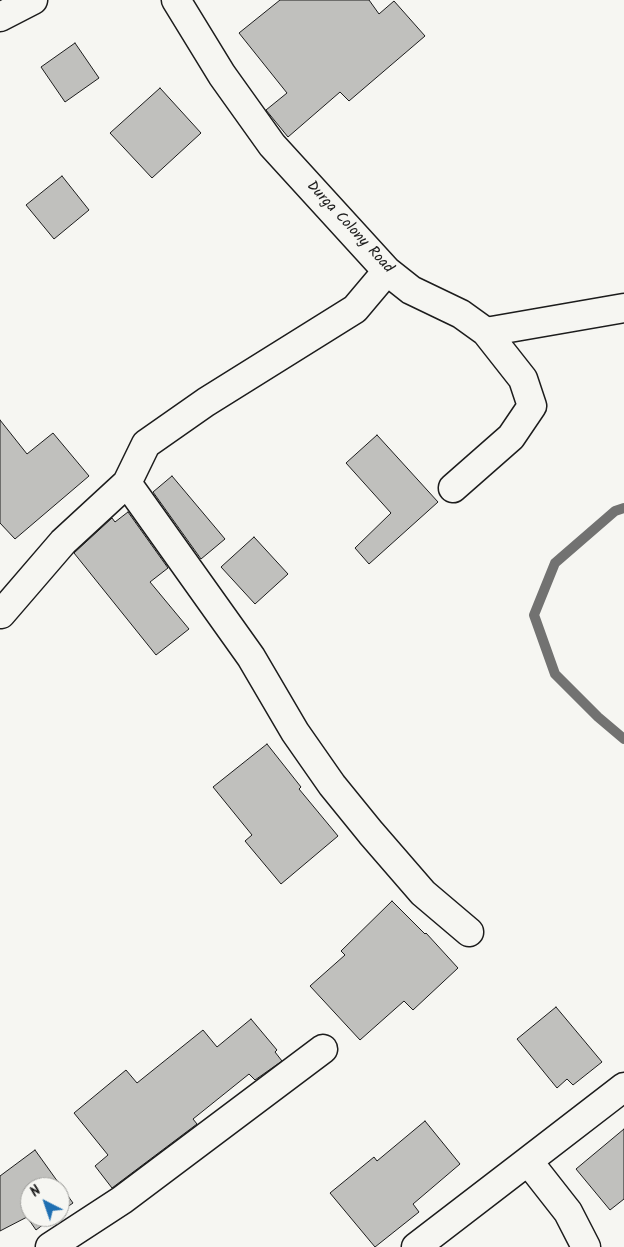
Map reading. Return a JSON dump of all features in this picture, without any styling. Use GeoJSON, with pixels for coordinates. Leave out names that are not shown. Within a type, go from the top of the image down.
{"type":"FeatureCollection","features":[{"type":"Feature","properties":{"kind":"street"},"geometry":{"type":"LineString","coordinates":[[0,17],[33,0]]}},
{"type":"Feature","properties":{"kind":"street","name":"Durga Colony Road"},"geometry":{"type":"LineString","coordinates":[[176,0],[222,75],[272,145],[387,271],[411,290],[462,314],[486,332],[523,379],[532,406],[511,437],[452,488]]}},
{"type":"Feature","properties":{"kind":"street"},"geometry":{"type":"LineString","coordinates":[[1,614],[63,542],[127,483],[146,444],[206,402],[356,308],[387,271]]}},
{"type":"Feature","properties":{"kind":"street"},"geometry":{"type":"LineString","coordinates":[[486,332],[624,308]]}},
{"type":"Feature","properties":{"kind":"street"},"geometry":{"type":"LineString","coordinates":[[127,483],[251,658],[295,732],[332,785],[423,893],[469,932]]}},
{"type":"Feature","properties":{"kind":"street"},"geometry":{"type":"LineString","coordinates":[[50,1247],[122,1200],[323,1049]]}},
{"type":"Feature","properties":{"kind":"street"},"geometry":{"type":"LineString","coordinates":[[416,1247],[624,1087]]}},
{"type":"Feature","properties":{"kind":"street"},"geometry":{"type":"LineString","coordinates":[[528,1162],[568,1212],[586,1247]]}},
{"type":"Feature","properties":{"kind":"building"},"geometry":{"type":"Polygon","coordinates":[[[280,0],[369,0],[379,14],[394,1],[425,36],[349,101],[340,92],[288,137],[266,110],[287,93],[239,33],[280,0]]]}},
{"type":"Feature","properties":{"kind":"building"},"geometry":{"type":"Polygon","coordinates":[[[75,43],[99,78],[65,102],[41,67],[75,43]]]}},
{"type":"Feature","properties":{"kind":"building"},"geometry":{"type":"Polygon","coordinates":[[[160,88],[201,133],[152,178],[110,133],[160,88]]]}},
{"type":"Feature","properties":{"kind":"building"},"geometry":{"type":"Polygon","coordinates":[[[62,176],[89,210],[54,239],[26,205],[62,176]]]}},
{"type":"Feature","properties":{"kind":"building"},"geometry":{"type":"Polygon","coordinates":[[[0,420],[27,454],[53,433],[89,476],[15,539],[0,523],[0,420]]]}},
{"type":"Feature","properties":{"kind":"building"},"geometry":{"type":"Polygon","coordinates":[[[377,435],[438,502],[369,564],[355,548],[391,513],[346,463],[377,435]]]}},
{"type":"Feature","properties":{"kind":"building"},"geometry":{"type":"Polygon","coordinates":[[[172,476],[225,539],[201,559],[153,492],[172,476]]]}},
{"type":"Feature","properties":{"kind":"building"},"geometry":{"type":"Polygon","coordinates":[[[128,512],[168,568],[150,582],[189,629],[156,655],[74,553],[112,518],[115,522],[128,512]]]}},
{"type":"Feature","properties":{"kind":"building"},"geometry":{"type":"Polygon","coordinates":[[[254,537],[288,574],[255,604],[221,567],[254,537]]]}},
{"type":"Feature","properties":{"kind":"building"},"geometry":{"type":"Polygon","coordinates":[[[267,744],[301,787],[299,789],[338,836],[281,884],[245,841],[252,835],[213,787],[267,744]]]}},
{"type":"Feature","properties":{"kind":"building"},"geometry":{"type":"Polygon","coordinates":[[[392,901],[426,933],[458,968],[413,1010],[404,1001],[360,1040],[310,986],[345,955],[341,951],[392,901]]]}},
{"type":"Feature","properties":{"kind":"building"},"geometry":{"type":"Polygon","coordinates":[[[556,1007],[602,1062],[573,1085],[567,1079],[557,1088],[517,1039],[556,1007]]]}},
{"type":"Feature","properties":{"kind":"building"},"geometry":{"type":"Polygon","coordinates":[[[251,1019],[277,1050],[275,1052],[282,1061],[255,1080],[249,1074],[193,1119],[197,1124],[112,1188],[95,1166],[108,1155],[74,1113],[126,1070],[137,1083],[203,1030],[217,1047],[251,1019]]]}},
{"type":"Feature","properties":{"kind":"building"},"geometry":{"type":"Polygon","coordinates":[[[425,1121],[460,1164],[413,1204],[419,1212],[375,1247],[330,1193],[374,1157],[377,1161],[425,1121]]]}},
{"type":"Feature","properties":{"kind":"building"},"geometry":{"type":"Polygon","coordinates":[[[624,1129],[624,1199],[610,1210],[576,1169],[624,1129]]]}},
{"type":"Feature","properties":{"kind":"building"},"geometry":{"type":"Polygon","coordinates":[[[35,1150],[54,1177],[20,1177],[20,1221],[0,1231],[0,1176],[35,1150]]]}},
{"type":"Feature","properties":{"kind":"waterway"},"geometry":{"type":"LineString","coordinates":[[624,508],[615,511],[555,563],[534,615],[555,674],[598,717],[624,739]]}}]}
